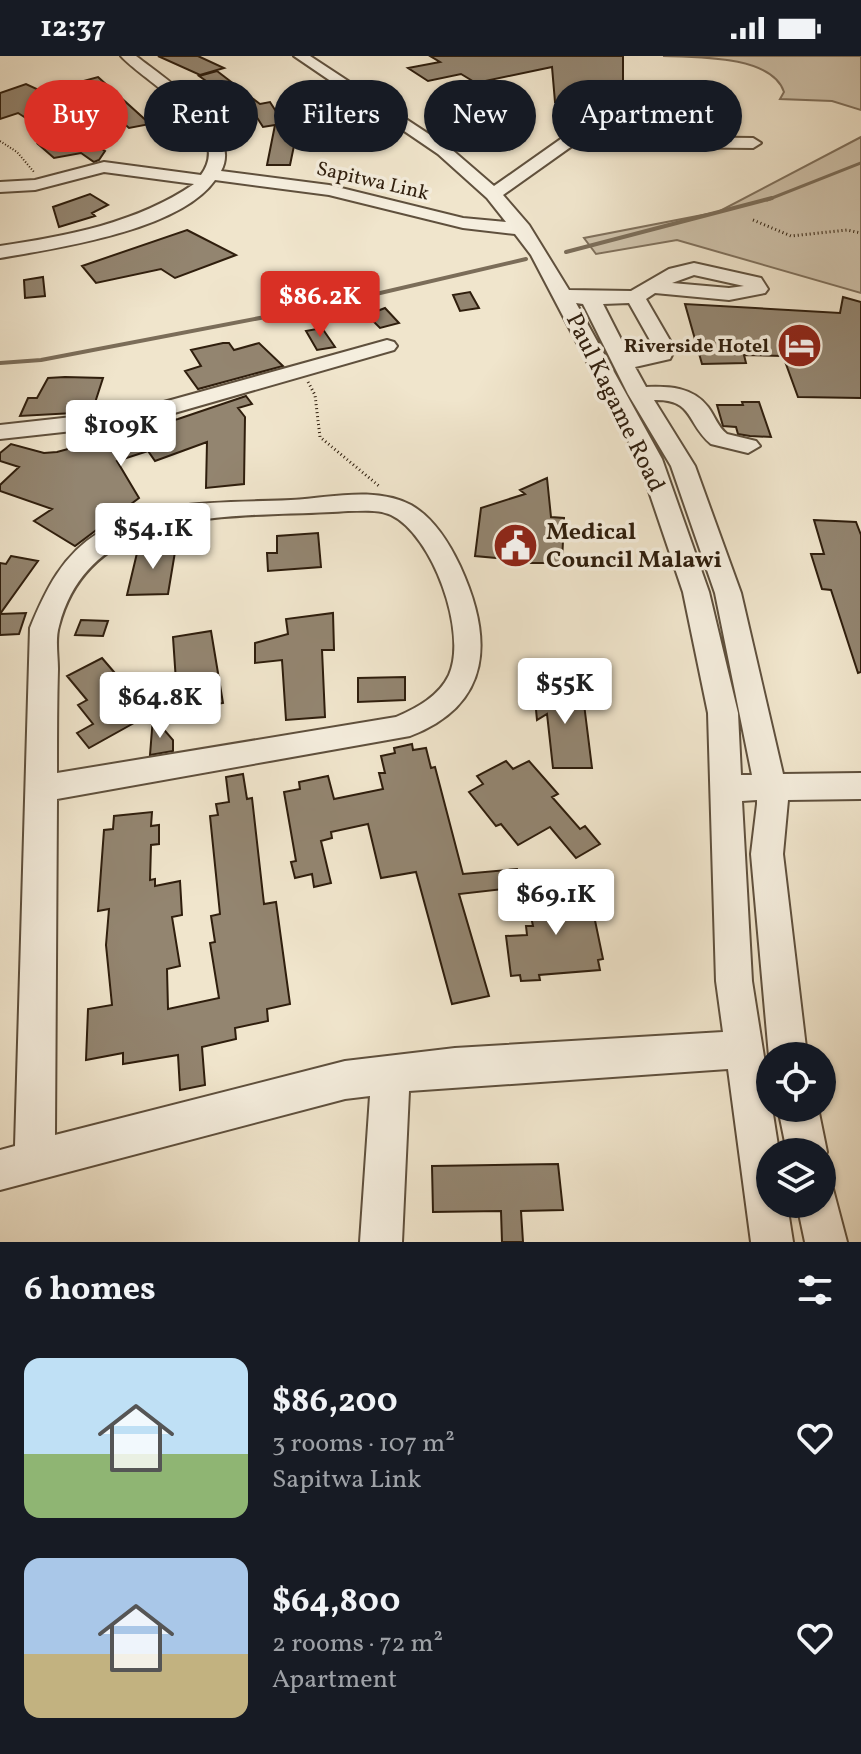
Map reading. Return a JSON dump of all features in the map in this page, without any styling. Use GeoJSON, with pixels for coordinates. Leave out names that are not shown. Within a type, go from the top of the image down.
{"type":"FeatureCollection","features":[{"type":"Feature","properties":{"kind":"street"},"geometry":{"type":"LineString","coordinates":[[0,252],[60,243],[135,221],[180,201],[210,178],[218,153],[205,125],[128,56]]}},
{"type":"Feature","properties":{"kind":"street","name":"Paul Kagame Road"},"geometry":{"type":"LineString","coordinates":[[301,56],[444,151],[493,194],[577,297],[650,459],[676,530],[711,646],[723,713],[734,981],[772,1242]]}},
{"type":"Feature","properties":{"kind":"street"},"geometry":{"type":"LineString","coordinates":[[742,143],[753,143]]}},
{"type":"Feature","properties":{"kind":"street"},"geometry":{"type":"LineString","coordinates":[[493,194],[554,152]]}},
{"type":"Feature","properties":{"kind":"street","name":"Sapitwa Link"},"geometry":{"type":"LineString","coordinates":[[0,187],[43,183],[104,167],[329,190],[463,223],[523,229]]}},
{"type":"Feature","properties":{"kind":"street"},"geometry":{"type":"LineString","coordinates":[[622,363],[663,355],[665,349],[643,292],[577,297],[622,363],[686,475],[728,593],[760,730],[770,788],[772,813],[767,854],[787,1042]]}},
{"type":"Feature","properties":{"kind":"street"},"geometry":{"type":"LineString","coordinates":[[0,432],[136,417],[387,346]]}},
{"type":"Feature","properties":{"kind":"street"},"geometry":{"type":"LineString","coordinates":[[639,394],[680,395],[693,403],[709,433],[726,445],[748,446]]}},
{"type":"Feature","properties":{"kind":"street"},"geometry":{"type":"LineString","coordinates":[[39,789],[399,728],[435,712],[456,686],[468,656],[455,586],[441,551],[427,531],[412,516],[389,506],[373,504],[169,514],[135,524],[98,545],[63,585],[44,628],[39,789],[18,1166],[266,1098],[345,1080],[391,1074],[743,1049]]}},
{"type":"Feature","properties":{"kind":"street"},"geometry":{"type":"LineString","coordinates":[[728,788],[861,786]]}},
{"type":"Feature","properties":{"kind":"street"},"geometry":{"type":"LineString","coordinates":[[381,1242],[391,1074]]}},
{"type":"Feature","properties":{"kind":"street"},"geometry":{"type":"LineString","coordinates":[[821,1218],[826,1242]]}},
{"type":"Feature","properties":{"kind":"path"},"geometry":{"type":"LineString","coordinates":[[0,141],[17,152],[43,183]]}},
{"type":"Feature","properties":{"kind":"path"},"geometry":{"type":"LineString","coordinates":[[753,220],[791,236],[847,230],[861,233]]}},
{"type":"Feature","properties":{"kind":"path"},"geometry":{"type":"LineString","coordinates":[[300,371],[314,388],[321,439],[366,472],[380,488],[389,506]]}},
{"type":"Feature","properties":{"kind":"shaded area"},"geometry":{"type":"Polygon","coordinates":[[[663,56],[861,56],[861,110],[832,101],[780,99],[784,92],[777,80],[750,65],[714,58],[663,56]]]}},
{"type":"Feature","properties":{"kind":"shaded area"},"geometry":{"type":"Polygon","coordinates":[[[861,137],[861,293],[677,240],[596,254],[584,238],[718,212],[861,137]]]}},
{"type":"Feature","properties":{"kind":"building"},"geometry":{"type":"Polygon","coordinates":[[[158,56],[198,56],[224,68],[200,75],[158,56]]]}},
{"type":"Feature","properties":{"kind":"building"},"geometry":{"type":"Polygon","coordinates":[[[430,56],[623,56],[623,80],[553,80],[552,67],[490,80],[471,80],[461,74],[426,80],[408,68],[440,62],[430,56]]]}},
{"type":"Feature","properties":{"kind":"building"},"geometry":{"type":"Polygon","coordinates":[[[217,71],[229,80],[205,80],[199,76],[217,71]]]}},
{"type":"Feature","properties":{"kind":"building"},"geometry":{"type":"Polygon","coordinates":[[[24,85],[24,117],[18,113],[0,119],[0,93],[24,85]]]}},
{"type":"Feature","properties":{"kind":"building"},"geometry":{"type":"Polygon","coordinates":[[[258,102],[270,102],[274,108],[274,125],[263,127],[258,119],[258,102]]]}},
{"type":"Feature","properties":{"kind":"building"},"geometry":{"type":"Polygon","coordinates":[[[128,104],[144,119],[144,125],[129,128],[128,104]]]}},
{"type":"Feature","properties":{"kind":"building"},"geometry":{"type":"Polygon","coordinates":[[[274,130],[274,152],[293,152],[290,165],[267,165],[274,130]]]}},
{"type":"Feature","properties":{"kind":"building"},"geometry":{"type":"Polygon","coordinates":[[[47,152],[104,152],[94,162],[81,153],[54,158],[47,152]]]}},
{"type":"Feature","properties":{"kind":"building"},"geometry":{"type":"Polygon","coordinates":[[[90,194],[108,205],[92,213],[95,216],[59,227],[53,207],[90,194]]]}},
{"type":"Feature","properties":{"kind":"building"},"geometry":{"type":"Polygon","coordinates":[[[187,230],[236,255],[175,278],[161,269],[96,283],[82,266],[187,230]]]}},
{"type":"Feature","properties":{"kind":"building"},"geometry":{"type":"Polygon","coordinates":[[[43,277],[45,296],[25,298],[24,280],[43,277]]]}},
{"type":"Feature","properties":{"kind":"building"},"geometry":{"type":"Polygon","coordinates":[[[470,292],[479,308],[460,311],[453,295],[470,292]]]}},
{"type":"Feature","properties":{"kind":"building"},"geometry":{"type":"Polygon","coordinates":[[[843,297],[861,302],[861,398],[798,397],[783,356],[744,355],[746,363],[702,364],[685,304],[840,313],[843,297]]]}},
{"type":"Feature","properties":{"kind":"building"},"geometry":{"type":"Polygon","coordinates":[[[385,308],[399,323],[380,328],[367,315],[385,308]]]}},
{"type":"Feature","properties":{"kind":"building"},"geometry":{"type":"Polygon","coordinates":[[[322,328],[335,347],[317,350],[306,331],[322,328]]]}},
{"type":"Feature","properties":{"kind":"building"},"geometry":{"type":"Polygon","coordinates":[[[229,343],[234,350],[259,343],[283,366],[198,389],[185,371],[201,366],[191,350],[229,343]]]}},
{"type":"Feature","properties":{"kind":"building"},"geometry":{"type":"Polygon","coordinates":[[[48,378],[103,378],[92,412],[20,416],[28,398],[37,398],[48,378]]]}},
{"type":"Feature","properties":{"kind":"building"},"geometry":{"type":"Polygon","coordinates":[[[246,396],[252,404],[238,408],[245,417],[244,484],[206,488],[207,442],[155,461],[148,451],[117,461],[139,498],[75,546],[34,521],[52,509],[0,491],[0,485],[19,467],[0,461],[0,453],[11,444],[44,453],[57,452],[178,419],[246,396]]]}},
{"type":"Feature","properties":{"kind":"building"},"geometry":{"type":"Polygon","coordinates":[[[742,402],[759,402],[771,437],[738,434],[736,427],[723,426],[717,405],[743,405],[742,402]]]}},
{"type":"Feature","properties":{"kind":"building"},"geometry":{"type":"Polygon","coordinates":[[[547,478],[551,517],[564,518],[562,563],[517,563],[517,560],[475,556],[481,508],[525,494],[520,490],[547,478]]]}},
{"type":"Feature","properties":{"kind":"building"},"geometry":{"type":"Polygon","coordinates":[[[814,520],[856,522],[861,535],[861,672],[858,673],[831,590],[822,589],[811,554],[824,554],[814,520]]]}},
{"type":"Feature","properties":{"kind":"building"},"geometry":{"type":"Polygon","coordinates":[[[318,533],[321,567],[268,571],[267,553],[277,553],[277,536],[318,533]]]}},
{"type":"Feature","properties":{"kind":"building"},"geometry":{"type":"Polygon","coordinates":[[[147,546],[176,546],[168,594],[127,595],[137,553],[145,553],[147,546]]]}},
{"type":"Feature","properties":{"kind":"building"},"geometry":{"type":"Polygon","coordinates":[[[11,556],[38,561],[0,614],[0,563],[6,564],[11,556]]]}},
{"type":"Feature","properties":{"kind":"building"},"geometry":{"type":"Polygon","coordinates":[[[26,613],[19,634],[0,635],[0,614],[26,613]]]}},
{"type":"Feature","properties":{"kind":"building"},"geometry":{"type":"Polygon","coordinates":[[[333,613],[334,650],[322,650],[325,717],[286,720],[282,660],[255,663],[255,643],[288,634],[286,619],[333,613]]]}},
{"type":"Feature","properties":{"kind":"building"},"geometry":{"type":"Polygon","coordinates":[[[81,620],[108,621],[103,636],[75,635],[81,620]]]}},
{"type":"Feature","properties":{"kind":"building"},"geometry":{"type":"Polygon","coordinates":[[[211,631],[223,703],[178,711],[173,637],[211,631]]]}},
{"type":"Feature","properties":{"kind":"building"},"geometry":{"type":"Polygon","coordinates":[[[102,658],[150,714],[89,748],[77,733],[93,724],[78,705],[87,700],[67,676],[102,658]]]}},
{"type":"Feature","properties":{"kind":"building"},"geometry":{"type":"Polygon","coordinates":[[[405,677],[405,700],[358,702],[358,678],[405,677]]]}},
{"type":"Feature","properties":{"kind":"building"},"geometry":{"type":"Polygon","coordinates":[[[582,688],[592,768],[553,768],[547,714],[537,720],[534,689],[582,688]]]}},
{"type":"Feature","properties":{"kind":"building"},"geometry":{"type":"Polygon","coordinates":[[[153,717],[173,740],[173,751],[150,755],[153,717]]]}},
{"type":"Feature","properties":{"kind":"building"},"geometry":{"type":"Polygon","coordinates":[[[412,744],[413,750],[426,748],[431,768],[435,767],[463,874],[517,869],[521,887],[459,894],[489,996],[452,1004],[416,872],[381,878],[368,824],[331,832],[332,838],[321,841],[331,883],[314,887],[312,874],[295,878],[291,862],[296,861],[284,792],[300,789],[299,782],[328,776],[334,799],[383,789],[379,773],[385,773],[381,756],[395,753],[394,748],[412,744]]]}},
{"type":"Feature","properties":{"kind":"building"},"geometry":{"type":"Polygon","coordinates":[[[506,761],[513,769],[529,761],[558,794],[552,797],[580,829],[585,826],[600,844],[576,858],[550,827],[518,845],[501,824],[496,826],[469,792],[483,784],[477,776],[506,761]]]}},
{"type":"Feature","properties":{"kind":"building"},"geometry":{"type":"Polygon","coordinates":[[[243,774],[247,799],[252,798],[264,904],[276,902],[290,1004],[267,1009],[268,1021],[235,1028],[236,1039],[202,1047],[205,1085],[180,1090],[178,1055],[123,1064],[123,1053],[86,1060],[88,1009],[112,1005],[106,945],[109,909],[98,911],[104,830],[113,829],[114,816],[152,812],[151,826],[159,825],[159,844],[151,845],[150,880],[155,879],[155,886],[180,881],[182,915],[172,917],[180,966],[167,969],[168,1009],[219,998],[210,943],[215,942],[211,916],[220,914],[210,816],[218,815],[216,804],[229,802],[226,777],[243,774]]]}},
{"type":"Feature","properties":{"kind":"building"},"geometry":{"type":"Polygon","coordinates":[[[583,888],[587,906],[592,906],[603,959],[598,960],[600,970],[539,975],[540,980],[521,981],[520,975],[511,976],[506,936],[527,935],[526,926],[533,926],[526,892],[583,888]]]}},
{"type":"Feature","properties":{"kind":"building"},"geometry":{"type":"Polygon","coordinates":[[[558,1164],[563,1210],[521,1211],[523,1242],[502,1242],[501,1211],[433,1212],[432,1166],[558,1164]]]}},
{"type":"Feature","properties":{"kind":"waterway"},"geometry":{"type":"LineString","coordinates":[[767,200],[861,163]]}},
{"type":"Feature","properties":{"kind":"waterway"},"geometry":{"type":"LineString","coordinates":[[566,252],[772,198]]}},
{"type":"Feature","properties":{"kind":"waterway"},"geometry":{"type":"LineString","coordinates":[[0,363],[41,360],[333,304],[526,259]]}},
{"type":"Feature","properties":{"kind":"place","name":"Riverside Hotel"},"geometry":{"type":"Point","coordinates":[800,345]}},
{"type":"Feature","properties":{"kind":"place","name":"Medical Council Malawi"},"geometry":{"type":"Point","coordinates":[515,545]}}]}
